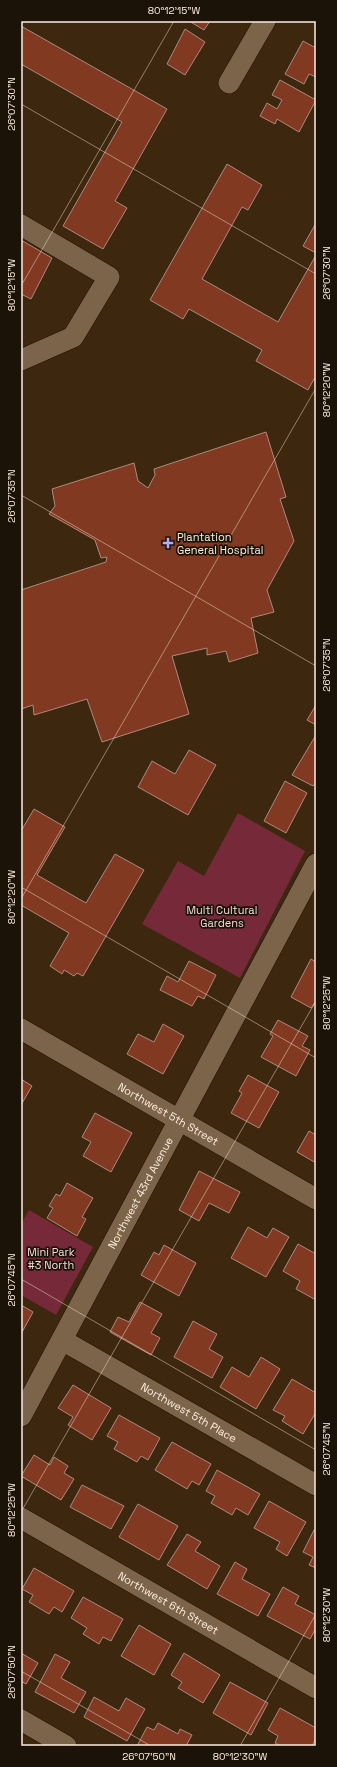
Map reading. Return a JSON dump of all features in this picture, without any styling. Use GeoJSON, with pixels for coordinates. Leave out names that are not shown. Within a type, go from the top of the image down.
{"type":"FeatureCollection","features":[{"type":"Feature","properties":{"kind":"street"},"geometry":{"type":"LineString","coordinates":[[229,83],[265,21]]}},
{"type":"Feature","properties":{"kind":"street"},"geometry":{"type":"LineString","coordinates":[[21,226],[109,277],[73,337],[21,360]]}},
{"type":"Feature","properties":{"kind":"street","name":"Northwest 43rd Avenue"},"geometry":{"type":"LineString","coordinates":[[21,1416],[181,1120],[316,864]]}},
{"type":"Feature","properties":{"kind":"street","name":"Northwest 5th Street"},"geometry":{"type":"LineString","coordinates":[[21,1029],[316,1199]]}},
{"type":"Feature","properties":{"kind":"street","name":"Northwest 5th Place"},"geometry":{"type":"LineString","coordinates":[[62,1340],[316,1485]]}},
{"type":"Feature","properties":{"kind":"street","name":"Northwest 6th Street"},"geometry":{"type":"LineString","coordinates":[[21,1518],[316,1688]]}},
{"type":"Feature","properties":{"kind":"street"},"geometry":{"type":"LineString","coordinates":[[21,1720],[66,1746]]}},
{"type":"Feature","properties":{"kind":"green space","name":"Multi Cultural Gardens"},"geometry":{"type":"Polygon","coordinates":[[[238,813],[305,851],[240,978],[142,924],[178,861],[204,876],[238,813]]]}},
{"type":"Feature","properties":{"kind":"green space","name":"Mini Park #3 North"},"geometry":{"type":"Polygon","coordinates":[[[29,1210],[93,1247],[56,1315],[21,1295],[21,1224],[29,1210]]]}},
{"type":"Feature","properties":{"kind":"building"},"geometry":{"type":"Polygon","coordinates":[[[189,21],[210,21],[204,30],[189,21]]]}},
{"type":"Feature","properties":{"kind":"building"},"geometry":{"type":"Polygon","coordinates":[[[21,26],[167,109],[115,201],[127,208],[103,249],[63,226],[122,122],[21,64],[21,26]]]}},
{"type":"Feature","properties":{"kind":"building"},"geometry":{"type":"Polygon","coordinates":[[[185,29],[205,42],[185,75],[167,64],[185,29]]]}},
{"type":"Feature","properties":{"kind":"building"},"geometry":{"type":"Polygon","coordinates":[[[303,41],[316,48],[316,77],[309,74],[304,84],[285,74],[303,41]]]}},
{"type":"Feature","properties":{"kind":"building"},"geometry":{"type":"Polygon","coordinates":[[[280,80],[316,100],[299,132],[277,119],[275,124],[260,116],[267,103],[277,109],[282,100],[272,95],[280,80]]]}},
{"type":"Feature","properties":{"kind":"building"},"geometry":{"type":"Polygon","coordinates":[[[227,164],[262,185],[248,210],[242,207],[202,279],[278,322],[316,255],[316,380],[314,379],[308,390],[256,361],[262,350],[189,309],[183,319],[150,300],[227,164]]]}},
{"type":"Feature","properties":{"kind":"building"},"geometry":{"type":"Polygon","coordinates":[[[316,223],[316,253],[303,246],[316,223]]]}},
{"type":"Feature","properties":{"kind":"building"},"geometry":{"type":"Polygon","coordinates":[[[21,240],[52,258],[31,299],[21,294],[21,240]]]}},
{"type":"Feature","properties":{"kind":"building"},"geometry":{"type":"Polygon","coordinates":[[[266,432],[286,497],[280,499],[294,541],[267,590],[274,612],[251,618],[258,653],[229,662],[226,651],[207,655],[207,648],[172,656],[189,714],[102,742],[87,699],[34,715],[33,705],[21,709],[21,590],[106,562],[107,557],[101,558],[95,540],[49,514],[55,506],[52,489],[134,463],[138,481],[148,488],[155,475],[154,469],[266,432]]]}},
{"type":"Feature","properties":{"kind":"building"},"geometry":{"type":"Polygon","coordinates":[[[316,705],[316,725],[307,720],[316,705]]]}},
{"type":"Feature","properties":{"kind":"building"},"geometry":{"type":"Polygon","coordinates":[[[316,735],[316,782],[313,786],[292,775],[316,735]]]}},
{"type":"Feature","properties":{"kind":"building"},"geometry":{"type":"Polygon","coordinates":[[[189,750],[216,765],[188,815],[138,787],[152,761],[175,774],[189,750]]]}},
{"type":"Feature","properties":{"kind":"building"},"geometry":{"type":"Polygon","coordinates":[[[285,781],[307,793],[286,833],[264,821],[285,781]]]}},
{"type":"Feature","properties":{"kind":"building"},"geometry":{"type":"Polygon","coordinates":[[[34,809],[65,827],[37,875],[86,903],[115,854],[144,870],[83,976],[77,973],[74,976],[64,970],[62,974],[50,966],[69,933],[21,905],[21,831],[34,809]]]}},
{"type":"Feature","properties":{"kind":"building"},"geometry":{"type":"Polygon","coordinates":[[[311,959],[316,962],[316,1001],[311,1008],[291,997],[311,959]]]}},
{"type":"Feature","properties":{"kind":"building"},"geometry":{"type":"Polygon","coordinates":[[[189,961],[216,975],[204,999],[198,996],[192,1006],[160,990],[167,976],[178,982],[189,961]]]}},
{"type":"Feature","properties":{"kind":"building"},"geometry":{"type":"Polygon","coordinates":[[[278,1020],[308,1036],[302,1046],[310,1050],[296,1076],[261,1057],[273,1036],[270,1034],[278,1020]]]}},
{"type":"Feature","properties":{"kind":"building"},"geometry":{"type":"Polygon","coordinates":[[[163,1024],[184,1036],[163,1074],[127,1054],[138,1034],[154,1042],[163,1024]]]}},
{"type":"Feature","properties":{"kind":"building"},"geometry":{"type":"Polygon","coordinates":[[[248,1075],[279,1092],[259,1128],[231,1113],[242,1093],[239,1091],[248,1075]]]}},
{"type":"Feature","properties":{"kind":"building"},"geometry":{"type":"Polygon","coordinates":[[[21,1079],[32,1086],[21,1105],[21,1079]]]}},
{"type":"Feature","properties":{"kind":"building"},"geometry":{"type":"Polygon","coordinates":[[[95,1113],[132,1133],[111,1172],[83,1156],[91,1142],[82,1137],[95,1113]]]}},
{"type":"Feature","properties":{"kind":"building"},"geometry":{"type":"Polygon","coordinates":[[[309,1131],[316,1135],[316,1163],[297,1152],[309,1131]]]}},
{"type":"Feature","properties":{"kind":"building"},"geometry":{"type":"Polygon","coordinates":[[[199,1171],[240,1192],[229,1213],[209,1203],[199,1221],[179,1210],[199,1171]]]}},
{"type":"Feature","properties":{"kind":"building"},"geometry":{"type":"Polygon","coordinates":[[[67,1183],[93,1198],[82,1217],[86,1219],[77,1236],[47,1218],[53,1208],[49,1206],[56,1194],[60,1196],[67,1183]]]}},
{"type":"Feature","properties":{"kind":"building"},"geometry":{"type":"Polygon","coordinates":[[[248,1227],[267,1238],[273,1228],[289,1237],[266,1277],[231,1258],[248,1227]]]}},
{"type":"Feature","properties":{"kind":"building"},"geometry":{"type":"Polygon","coordinates":[[[298,1244],[316,1254],[316,1300],[296,1289],[300,1281],[283,1271],[298,1244]]]}},
{"type":"Feature","properties":{"kind":"building"},"geometry":{"type":"Polygon","coordinates":[[[164,1245],[196,1263],[179,1296],[141,1275],[154,1252],[159,1255],[164,1245]]]}},
{"type":"Feature","properties":{"kind":"building"},"geometry":{"type":"Polygon","coordinates":[[[140,1302],[162,1314],[151,1333],[160,1338],[151,1355],[110,1332],[118,1317],[129,1322],[140,1302]]]}},
{"type":"Feature","properties":{"kind":"building"},"geometry":{"type":"Polygon","coordinates":[[[21,1305],[33,1312],[21,1334],[21,1305]]]}},
{"type":"Feature","properties":{"kind":"building"},"geometry":{"type":"Polygon","coordinates":[[[193,1321],[217,1334],[209,1349],[223,1357],[212,1378],[174,1357],[193,1321]]]}},
{"type":"Feature","properties":{"kind":"building"},"geometry":{"type":"Polygon","coordinates":[[[261,1357],[280,1369],[256,1409],[220,1387],[232,1367],[249,1377],[261,1357]]]}},
{"type":"Feature","properties":{"kind":"building"},"geometry":{"type":"Polygon","coordinates":[[[292,1379],[316,1393],[316,1412],[303,1434],[282,1421],[285,1416],[273,1410],[292,1379]]]}},
{"type":"Feature","properties":{"kind":"building"},"geometry":{"type":"Polygon","coordinates":[[[73,1385],[111,1408],[92,1440],[68,1425],[73,1417],[58,1408],[73,1385]]]}},
{"type":"Feature","properties":{"kind":"building"},"geometry":{"type":"Polygon","coordinates":[[[119,1415],[160,1438],[148,1460],[141,1456],[137,1462],[114,1449],[118,1442],[107,1436],[119,1415]]]}},
{"type":"Feature","properties":{"kind":"building"},"geometry":{"type":"Polygon","coordinates":[[[172,1442],[211,1464],[199,1485],[192,1481],[187,1489],[155,1470],[172,1442]]]}},
{"type":"Feature","properties":{"kind":"building"},"geometry":{"type":"Polygon","coordinates":[[[34,1455],[50,1465],[54,1457],[68,1466],[64,1473],[74,1479],[61,1500],[21,1476],[34,1455]]]}},
{"type":"Feature","properties":{"kind":"building"},"geometry":{"type":"Polygon","coordinates":[[[217,1470],[260,1494],[248,1515],[236,1508],[232,1515],[211,1503],[215,1496],[206,1491],[217,1470]]]}},
{"type":"Feature","properties":{"kind":"building"},"geometry":{"type":"Polygon","coordinates":[[[82,1485],[124,1506],[111,1529],[70,1507],[82,1485]]]}},
{"type":"Feature","properties":{"kind":"building"},"geometry":{"type":"Polygon","coordinates":[[[269,1501],[306,1522],[287,1556],[276,1549],[280,1542],[254,1528],[269,1501]]]}},
{"type":"Feature","properties":{"kind":"building"},"geometry":{"type":"Polygon","coordinates":[[[138,1504],[178,1526],[159,1560],[119,1537],[138,1504]]]}},
{"type":"Feature","properties":{"kind":"building"},"geometry":{"type":"Polygon","coordinates":[[[314,1530],[316,1531],[316,1568],[309,1565],[313,1557],[303,1552],[314,1530]]]}},
{"type":"Feature","properties":{"kind":"building"},"geometry":{"type":"Polygon","coordinates":[[[187,1534],[201,1542],[195,1551],[220,1566],[207,1589],[167,1565],[187,1534]]]}},
{"type":"Feature","properties":{"kind":"building"},"geometry":{"type":"Polygon","coordinates":[[[235,1562],[247,1569],[242,1579],[270,1594],[258,1616],[217,1594],[235,1562]]]}},
{"type":"Feature","properties":{"kind":"building"},"geometry":{"type":"Polygon","coordinates":[[[34,1568],[74,1591],[62,1612],[54,1607],[49,1614],[29,1602],[33,1595],[22,1589],[34,1568]]]}},
{"type":"Feature","properties":{"kind":"building"},"geometry":{"type":"Polygon","coordinates":[[[283,1587],[299,1596],[295,1604],[316,1615],[316,1628],[310,1639],[267,1616],[283,1587]]]}},
{"type":"Feature","properties":{"kind":"building"},"geometry":{"type":"Polygon","coordinates":[[[83,1597],[123,1619],[111,1641],[103,1637],[99,1644],[83,1634],[87,1628],[71,1618],[83,1597]]]}},
{"type":"Feature","properties":{"kind":"building"},"geometry":{"type":"Polygon","coordinates":[[[139,1625],[171,1644],[154,1675],[121,1656],[139,1625]]]}},
{"type":"Feature","properties":{"kind":"building"},"geometry":{"type":"Polygon","coordinates":[[[21,1653],[38,1663],[26,1684],[21,1681],[21,1653]]]}},
{"type":"Feature","properties":{"kind":"building"},"geometry":{"type":"Polygon","coordinates":[[[184,1653],[220,1675],[203,1703],[178,1688],[182,1682],[171,1675],[184,1653]]]}},
{"type":"Feature","properties":{"kind":"building"},"geometry":{"type":"Polygon","coordinates":[[[55,1654],[70,1662],[61,1678],[86,1692],[74,1713],[35,1692],[55,1654]]]}},
{"type":"Feature","properties":{"kind":"building"},"geometry":{"type":"Polygon","coordinates":[[[230,1682],[268,1703],[251,1735],[213,1713],[230,1682]]]}},
{"type":"Feature","properties":{"kind":"building"},"geometry":{"type":"Polygon","coordinates":[[[94,1697],[119,1711],[126,1698],[145,1709],[127,1741],[84,1717],[94,1697]]]}},
{"type":"Feature","properties":{"kind":"building"},"geometry":{"type":"Polygon","coordinates":[[[280,1708],[316,1728],[316,1738],[312,1746],[281,1746],[275,1743],[278,1736],[268,1730],[280,1708]]]}},
{"type":"Feature","properties":{"kind":"building"},"geometry":{"type":"Polygon","coordinates":[[[158,1723],[178,1734],[180,1729],[192,1735],[186,1746],[137,1746],[147,1727],[154,1730],[158,1723]]]}},
{"type":"Feature","properties":{"kind":"place","name":"Plantation General Hospital"},"geometry":{"type":"Point","coordinates":[168,543]}}]}
